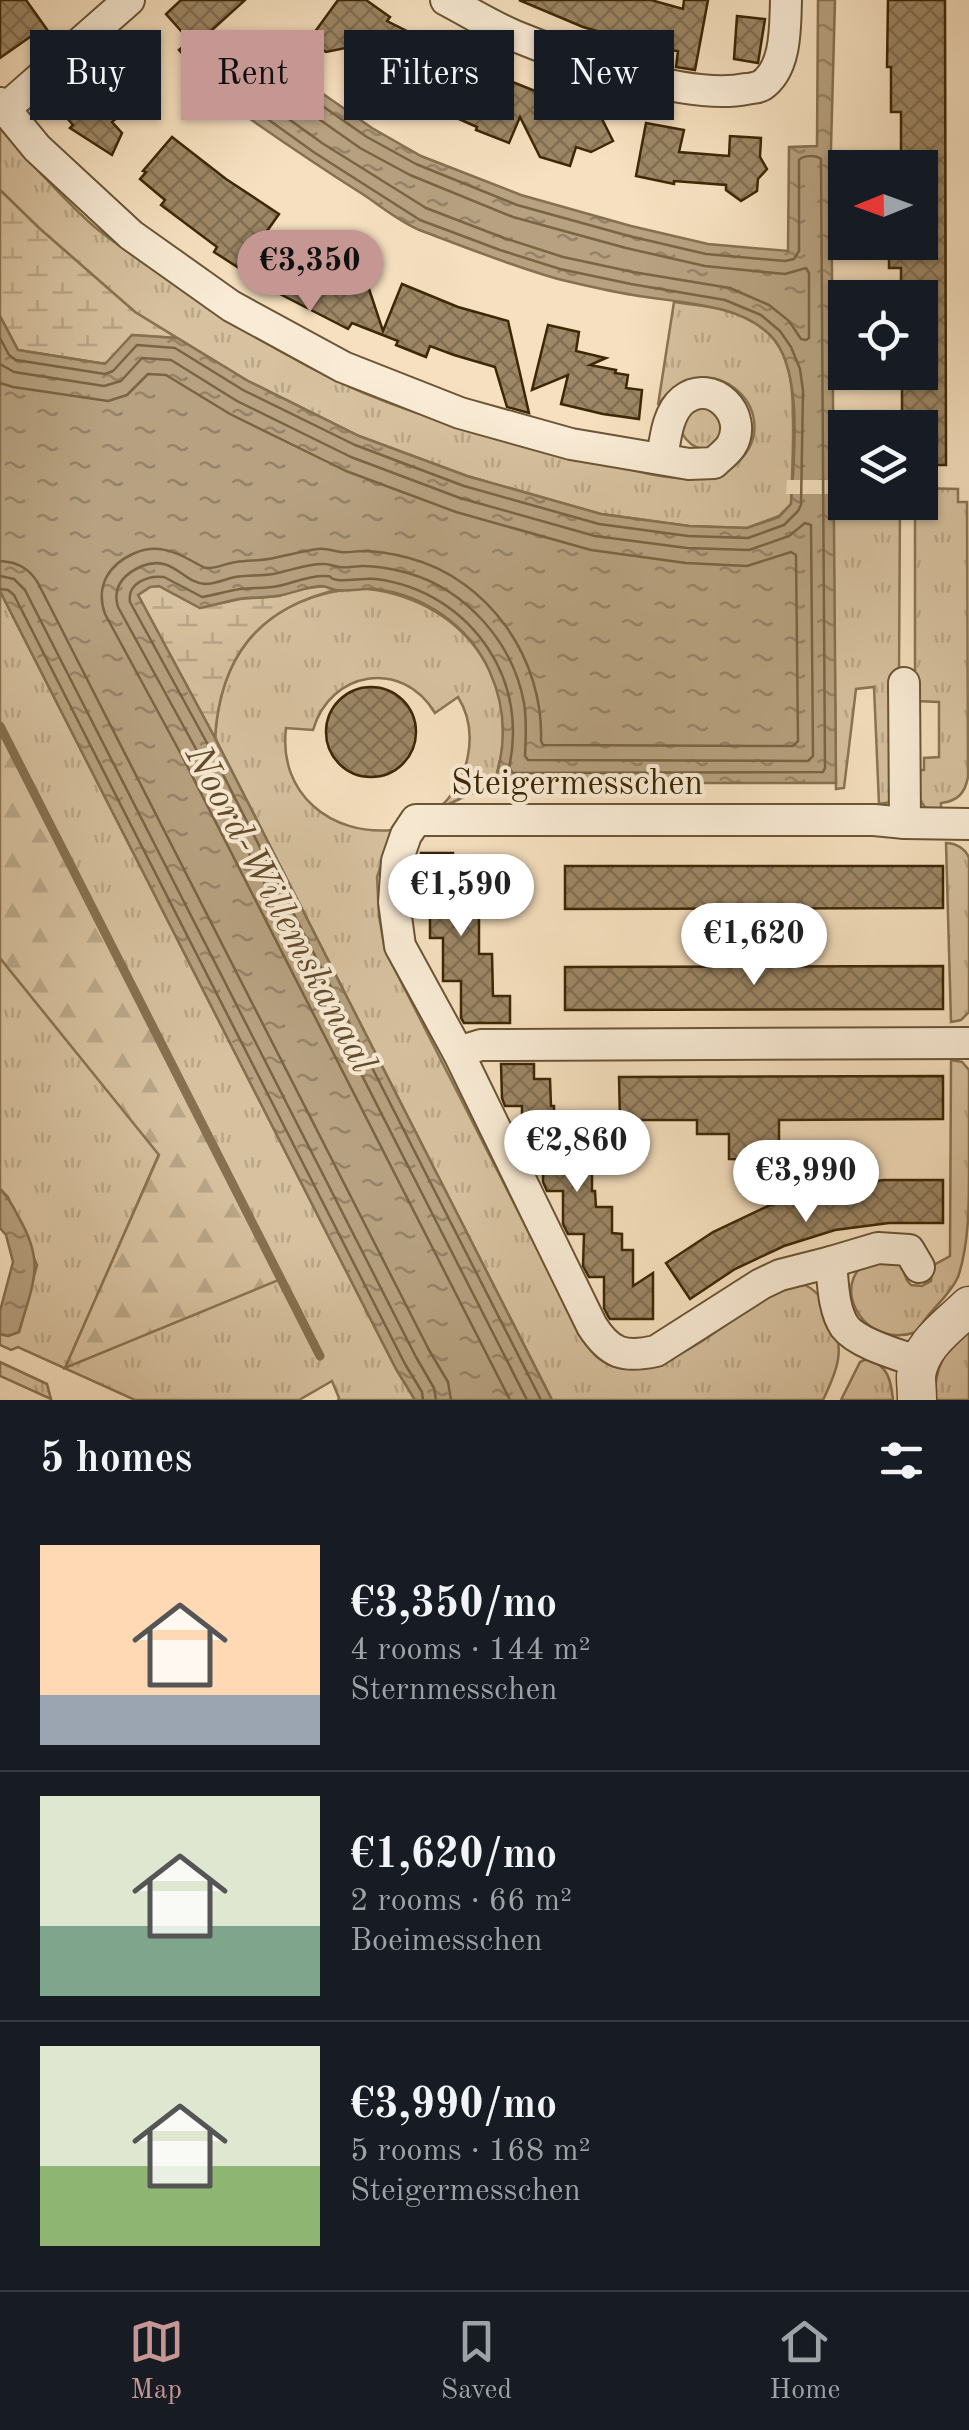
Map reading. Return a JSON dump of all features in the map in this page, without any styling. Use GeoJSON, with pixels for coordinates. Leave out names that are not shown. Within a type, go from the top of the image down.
{"type":"FeatureCollection","features":[{"type":"Feature","properties":{"kind":"street"},"geometry":{"type":"LineString","coordinates":[[130,0],[3,105],[36,148],[131,235],[231,306],[342,366],[460,412],[571,444],[662,459]]}},
{"type":"Feature","properties":{"kind":"street"},"geometry":{"type":"LineString","coordinates":[[446,0],[510,34],[584,62],[667,84],[727,93],[760,86],[777,66],[785,42],[786,0]]}},
{"type":"Feature","properties":{"kind":"street"},"geometry":{"type":"LineString","coordinates":[[904,683],[904,823]]}},
{"type":"Feature","properties":{"kind":"street","name":"Steigermesschen"},"geometry":{"type":"LineString","coordinates":[[919,1267],[909,1250],[878,1248],[780,1275],[656,1351],[638,1355],[618,1353],[602,1343],[458,1052],[400,946],[394,902],[397,861],[416,820],[874,820],[969,824]]}},
{"type":"Feature","properties":{"kind":"street"},"geometry":{"type":"LineString","coordinates":[[458,1052],[481,1045],[969,1043]]}},
{"type":"Feature","properties":{"kind":"street"},"geometry":{"type":"LineString","coordinates":[[831,1262],[834,1296],[844,1326],[857,1338],[920,1362]]}},
{"type":"Feature","properties":{"kind":"street"},"geometry":{"type":"LineString","coordinates":[[917,1400],[920,1362],[934,1337],[969,1306]]}},
{"type":"Feature","properties":{"kind":"green space"},"geometry":{"type":"Polygon","coordinates":[[[0,128],[54,187],[115,243],[307,366],[420,414],[625,469],[685,478],[715,477],[739,461],[752,441],[754,422],[748,403],[735,389],[718,380],[698,378],[677,386],[658,405],[674,302],[716,308],[747,318],[769,333],[785,358],[789,373],[793,419],[791,504],[779,516],[747,528],[689,526],[601,514],[467,476],[359,436],[248,381],[135,312],[0,190],[0,128]]]}},
{"type":"Feature","properties":{"kind":"green space"},"geometry":{"type":"Polygon","coordinates":[[[0,190],[135,312],[177,338],[132,335],[106,364],[18,350],[0,316],[0,190]]]}},
{"type":"Feature","properties":{"kind":"green space"},"geometry":{"type":"Polygon","coordinates":[[[693,407],[713,409],[723,423],[719,440],[708,449],[696,447],[682,434],[680,428],[693,407]]]}},
{"type":"Feature","properties":{"kind":"green space"},"geometry":{"type":"Polygon","coordinates":[[[938,488],[958,489],[958,502],[967,502],[968,777],[960,795],[941,803],[941,812],[926,809],[919,798],[915,770],[924,770],[924,758],[939,757],[939,702],[915,701],[915,520],[938,520],[938,488]]]}},
{"type":"Feature","properties":{"kind":"green space"},"geometry":{"type":"Polygon","coordinates":[[[833,520],[900,520],[899,674],[891,802],[879,804],[874,687],[856,689],[844,788],[836,789],[833,520]]]}},
{"type":"Feature","properties":{"kind":"green space"},"geometry":{"type":"Polygon","coordinates":[[[159,586],[200,608],[279,596],[299,589],[325,586],[336,590],[284,610],[248,641],[225,684],[215,738],[138,595],[159,586]]]}},
{"type":"Feature","properties":{"kind":"green space"},"geometry":{"type":"Polygon","coordinates":[[[359,588],[396,595],[428,608],[456,627],[478,651],[493,679],[502,711],[502,746],[494,783],[438,809],[464,771],[470,741],[465,711],[458,697],[435,713],[404,684],[386,679],[350,684],[322,710],[313,730],[286,728],[291,773],[313,806],[330,818],[370,830],[393,830],[377,877],[385,950],[579,1331],[597,1357],[618,1367],[640,1368],[688,1349],[775,1293],[805,1285],[823,1302],[838,1338],[836,1368],[823,1400],[552,1400],[215,738],[227,678],[255,633],[299,602],[359,588]]]}},
{"type":"Feature","properties":{"kind":"green space"},"geometry":{"type":"Polygon","coordinates":[[[0,591],[415,1400],[338,1400],[332,1381],[299,1400],[135,1400],[18,1347],[11,1350],[0,1345],[0,1334],[19,1332],[37,1265],[8,1197],[0,1189],[0,958],[159,1154],[66,1367],[281,1278],[0,727],[0,591]]]}},
{"type":"Feature","properties":{"kind":"green space"},"geometry":{"type":"Polygon","coordinates":[[[0,726],[281,1279],[65,1368],[159,1155],[0,958],[0,726]]]}},
{"type":"Feature","properties":{"kind":"green space"},"geometry":{"type":"Polygon","coordinates":[[[946,843],[960,847],[969,858],[969,1012],[961,1020],[951,1022],[946,843]]]}},
{"type":"Feature","properties":{"kind":"green space"},"geometry":{"type":"Polygon","coordinates":[[[951,1060],[962,1062],[969,1070],[968,1225],[958,1277],[917,1332],[895,1335],[878,1331],[864,1321],[851,1292],[853,1278],[862,1267],[877,1260],[900,1262],[911,1285],[922,1286],[931,1281],[932,1266],[950,1256],[951,1060]]]}},
{"type":"Feature","properties":{"kind":"green space"},"geometry":{"type":"Polygon","coordinates":[[[969,1328],[969,1400],[935,1400],[943,1360],[969,1328]]]}},
{"type":"Feature","properties":{"kind":"green space"},"geometry":{"type":"Polygon","coordinates":[[[869,1358],[887,1375],[893,1400],[841,1400],[860,1362],[869,1358]]]}},
{"type":"Feature","properties":{"kind":"green space"},"geometry":{"type":"Polygon","coordinates":[[[0,1362],[47,1384],[51,1399],[0,1376],[0,1362]]]}},
{"type":"Feature","properties":{"kind":"water","name":"Noord-Willemskanaal"},"geometry":{"type":"Polygon","coordinates":[[[818,0],[835,0],[831,150],[828,150],[828,260],[832,260],[832,280],[828,280],[828,390],[833,390],[833,410],[828,410],[828,520],[834,520],[836,783],[494,783],[503,726],[495,684],[469,639],[427,605],[393,592],[321,586],[200,608],[159,586],[138,595],[215,738],[552,1400],[415,1400],[0,591],[0,316],[18,350],[105,364],[132,335],[177,338],[248,381],[359,436],[467,476],[601,514],[689,526],[747,528],[779,517],[791,504],[795,439],[792,391],[781,350],[770,335],[741,316],[723,310],[558,279],[422,231],[252,120],[324,120],[324,95],[344,109],[344,120],[360,120],[421,156],[521,195],[708,244],[788,251],[789,147],[817,146],[818,0]]]}},
{"type":"Feature","properties":{"kind":"water"},"geometry":{"type":"Polygon","coordinates":[[[0,1189],[27,1233],[34,1261],[32,1286],[19,1332],[8,1336],[0,1334],[0,1311],[13,1262],[6,1235],[0,1228],[0,1189]]]}},
{"type":"Feature","properties":{"kind":"pier"},"geometry":{"type":"Polygon","coordinates":[[[787,480],[828,480],[828,494],[786,494],[787,480]]]}},
{"type":"Feature","properties":{"kind":"building"},"geometry":{"type":"Polygon","coordinates":[[[0,0],[26,0],[47,30],[30,30],[30,37],[0,58],[0,0]]]}},
{"type":"Feature","properties":{"kind":"building"},"geometry":{"type":"Polygon","coordinates":[[[181,0],[245,0],[212,30],[181,31],[166,14],[181,0]]]}},
{"type":"Feature","properties":{"kind":"building"},"geometry":{"type":"Polygon","coordinates":[[[338,0],[366,0],[390,17],[387,21],[405,30],[344,30],[344,48],[326,52],[324,30],[316,30],[338,0]]]}},
{"type":"Feature","properties":{"kind":"building"},"geometry":{"type":"Polygon","coordinates":[[[519,0],[651,0],[683,9],[684,0],[708,0],[695,70],[676,67],[674,30],[583,27],[519,0]]]}},
{"type":"Feature","properties":{"kind":"building"},"geometry":{"type":"Polygon","coordinates":[[[888,0],[945,0],[946,465],[938,465],[938,410],[902,410],[902,390],[938,390],[938,280],[901,280],[901,268],[889,268],[889,260],[938,260],[938,150],[901,150],[901,112],[891,112],[891,67],[887,67],[888,0]]]}},
{"type":"Feature","properties":{"kind":"building"},"geometry":{"type":"Polygon","coordinates":[[[737,16],[765,19],[758,63],[734,59],[737,16]]]}},
{"type":"Feature","properties":{"kind":"building"},"geometry":{"type":"Polygon","coordinates":[[[514,82],[534,91],[534,120],[602,120],[613,141],[591,152],[576,147],[570,166],[540,157],[520,117],[509,143],[476,130],[477,127],[461,120],[514,120],[514,82]]]}},
{"type":"Feature","properties":{"kind":"building"},"geometry":{"type":"Polygon","coordinates":[[[69,120],[114,120],[122,133],[112,155],[70,128],[73,125],[69,120]]]}},
{"type":"Feature","properties":{"kind":"building"},"geometry":{"type":"Polygon","coordinates":[[[646,123],[684,130],[679,152],[729,156],[730,136],[761,138],[760,157],[767,169],[758,179],[757,191],[741,201],[726,190],[726,185],[674,184],[636,176],[646,123]]]}},
{"type":"Feature","properties":{"kind":"building"},"geometry":{"type":"Polygon","coordinates":[[[172,137],[279,214],[265,234],[310,264],[320,244],[361,265],[383,331],[402,284],[458,307],[508,321],[529,413],[507,407],[495,367],[430,346],[426,357],[352,323],[348,329],[276,292],[214,252],[217,247],[161,205],[165,200],[140,179],[172,137]]]}},
{"type":"Feature","properties":{"kind":"building"},"geometry":{"type":"Polygon","coordinates":[[[548,325],[579,332],[576,351],[606,358],[590,365],[628,375],[626,388],[642,390],[639,419],[561,404],[568,375],[532,390],[548,325]]]}},
{"type":"Feature","properties":{"kind":"building"},"geometry":{"type":"Polygon","coordinates":[[[371,687],[403,700],[416,732],[403,764],[371,777],[339,764],[326,732],[339,700],[371,687]]]}},
{"type":"Feature","properties":{"kind":"building"},"geometry":{"type":"Polygon","coordinates":[[[421,853],[453,853],[454,869],[471,869],[470,911],[479,911],[479,954],[492,954],[493,996],[510,996],[510,1023],[464,1023],[461,1018],[461,981],[443,981],[443,938],[430,938],[430,896],[421,896],[421,853]]]}},
{"type":"Feature","properties":{"kind":"building"},"geometry":{"type":"Polygon","coordinates":[[[565,866],[943,866],[943,908],[565,909],[565,866]]]}},
{"type":"Feature","properties":{"kind":"building"},"geometry":{"type":"Polygon","coordinates":[[[943,966],[943,1009],[565,1010],[565,967],[943,966]]]}},
{"type":"Feature","properties":{"kind":"building"},"geometry":{"type":"Polygon","coordinates":[[[501,1064],[534,1064],[534,1079],[550,1079],[554,1122],[571,1122],[575,1165],[592,1165],[596,1207],[612,1207],[612,1233],[622,1234],[622,1250],[633,1250],[633,1286],[653,1273],[653,1319],[608,1316],[604,1308],[604,1277],[589,1277],[583,1266],[584,1234],[568,1234],[563,1224],[563,1191],[547,1191],[543,1182],[543,1149],[526,1149],[522,1140],[522,1106],[505,1106],[501,1064]]]}},
{"type":"Feature","properties":{"kind":"building"},"geometry":{"type":"Polygon","coordinates":[[[943,1076],[943,1119],[779,1120],[779,1160],[729,1159],[729,1134],[697,1134],[697,1120],[620,1120],[619,1077],[943,1076]]]}},
{"type":"Feature","properties":{"kind":"building"},"geometry":{"type":"Polygon","coordinates":[[[884,1180],[943,1180],[943,1223],[889,1223],[835,1230],[784,1246],[735,1269],[690,1299],[666,1263],[713,1232],[768,1206],[829,1186],[884,1180]]]}},
{"type":"Feature","properties":{"kind":"waterway"},"geometry":{"type":"LineString","coordinates":[[0,726],[320,1356]]}}]}
